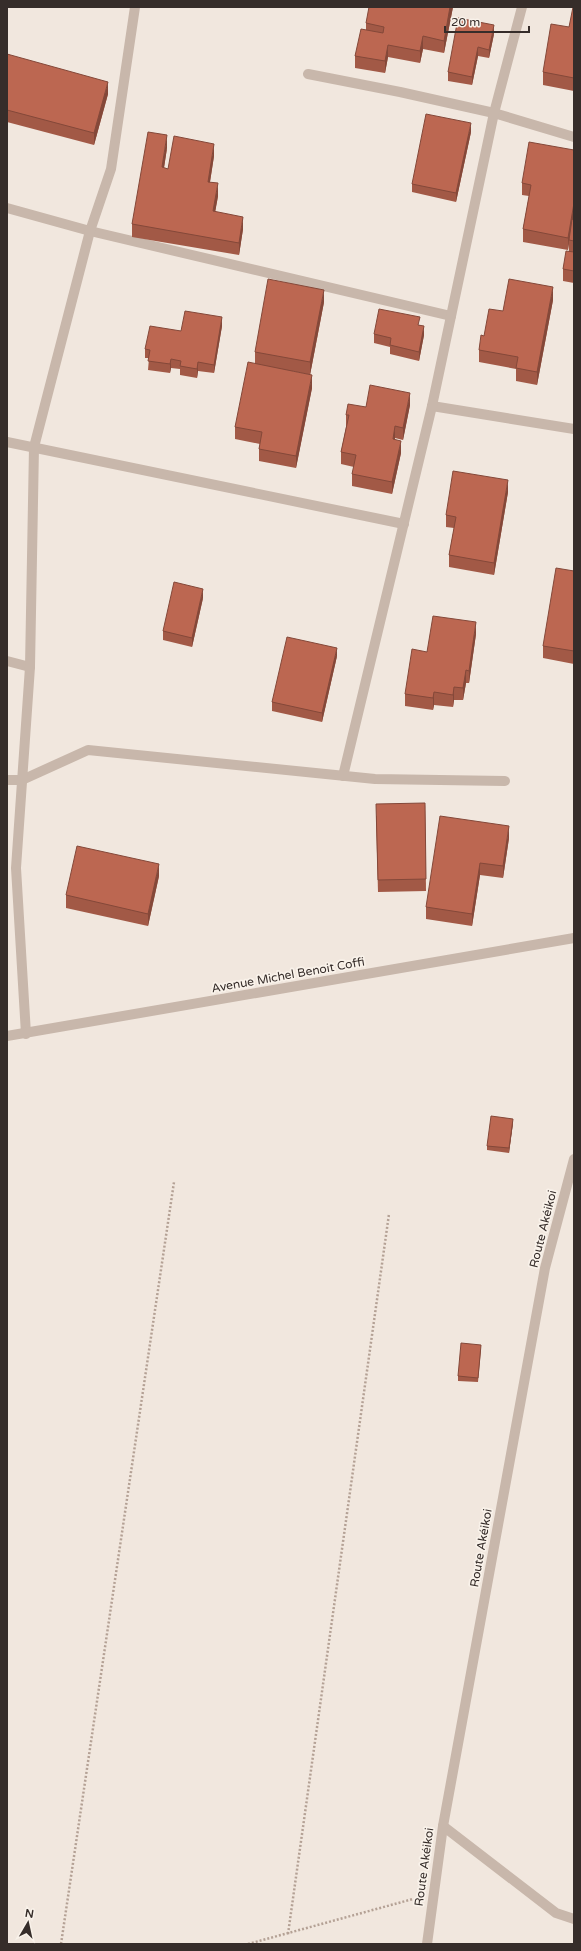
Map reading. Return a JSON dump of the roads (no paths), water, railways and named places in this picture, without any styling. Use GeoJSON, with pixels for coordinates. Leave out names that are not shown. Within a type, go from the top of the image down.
{"type":"FeatureCollection","features":[{"type":"Feature","properties":{"kind":"street"},"geometry":{"type":"LineString","coordinates":[[26,1034],[16,868],[30,667],[34,447],[90,231],[111,169],[135,7]]}},
{"type":"Feature","properties":{"kind":"street"},"geometry":{"type":"LineString","coordinates":[[343,776],[432,406],[494,113],[522,7]]}},
{"type":"Feature","properties":{"kind":"street"},"geometry":{"type":"LineString","coordinates":[[308,74],[400,92],[494,113],[574,137]]}},
{"type":"Feature","properties":{"kind":"street"},"geometry":{"type":"LineString","coordinates":[[7,208],[90,231],[451,316]]}},
{"type":"Feature","properties":{"kind":"street"},"geometry":{"type":"LineString","coordinates":[[432,406],[574,429]]}},
{"type":"Feature","properties":{"kind":"street"},"geometry":{"type":"LineString","coordinates":[[7,442],[404,524]]}},
{"type":"Feature","properties":{"kind":"street"},"geometry":{"type":"LineString","coordinates":[[7,661],[30,667]]}},
{"type":"Feature","properties":{"kind":"street"},"geometry":{"type":"LineString","coordinates":[[7,780],[22,780],[88,750],[375,779],[505,781]]}},
{"type":"Feature","properties":{"kind":"street","name":"Avenue Michel Benoit Coffi"},"geometry":{"type":"LineString","coordinates":[[7,1036],[26,1034],[574,938]]}},
{"type":"Feature","properties":{"kind":"street","name":"Route Akéikoi"},"geometry":{"type":"LineString","coordinates":[[427,1944],[443,1826],[545,1268],[574,1159]]}},
{"type":"Feature","properties":{"kind":"street"},"geometry":{"type":"LineString","coordinates":[[443,1826],[556,1913],[574,1919]]}}]}
